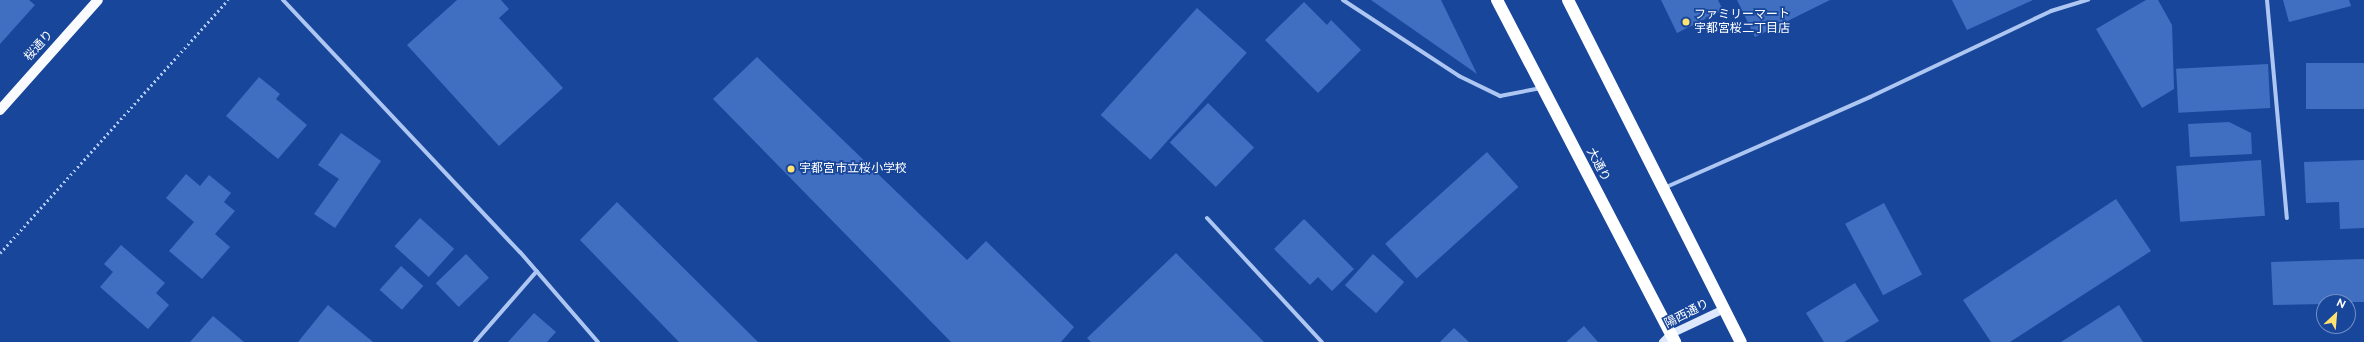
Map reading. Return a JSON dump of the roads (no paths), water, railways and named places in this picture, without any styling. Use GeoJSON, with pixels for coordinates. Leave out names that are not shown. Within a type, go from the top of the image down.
{"type":"FeatureCollection","features":[{"type":"Feature","properties":{"kind":"highway","name":"大通り"},"geometry":{"type":"LineString","coordinates":[[1497,0],[1670,339]]}},
{"type":"Feature","properties":{"kind":"highway"},"geometry":{"type":"LineString","coordinates":[[1568,0],[1741,342]]}},
{"type":"Feature","properties":{"kind":"main road","name":"桜通り"},"geometry":{"type":"LineString","coordinates":[[0,110],[98,0]]}},
{"type":"Feature","properties":{"kind":"street"},"geometry":{"type":"LineString","coordinates":[[282,0],[537,271],[598,342]]}},
{"type":"Feature","properties":{"kind":"street"},"geometry":{"type":"LineString","coordinates":[[1343,0],[1459,76],[1500,96],[1542,88]]}},
{"type":"Feature","properties":{"kind":"street"},"geometry":{"type":"LineString","coordinates":[[1663,189],[1870,97],[2051,11],[2088,0]]}},
{"type":"Feature","properties":{"kind":"street"},"geometry":{"type":"LineString","coordinates":[[2267,0],[2287,218]]}},
{"type":"Feature","properties":{"kind":"street"},"geometry":{"type":"LineString","coordinates":[[1206,218],[1322,342]]}},
{"type":"Feature","properties":{"kind":"street"},"geometry":{"type":"LineString","coordinates":[[475,342],[537,271]]}},
{"type":"Feature","properties":{"kind":"street","name":"陽西通り"},"geometry":{"type":"LineString","coordinates":[[1670,339],[1724,309]]}},
{"type":"Feature","properties":{"kind":"place","name":"ファミリーマート 宇都宮桜二丁目店"},"geometry":{"type":"Point","coordinates":[1686,22]}},
{"type":"Feature","properties":{"kind":"place","name":"宇都宮市立桜小学校"},"geometry":{"type":"Point","coordinates":[791,169]}}]}
